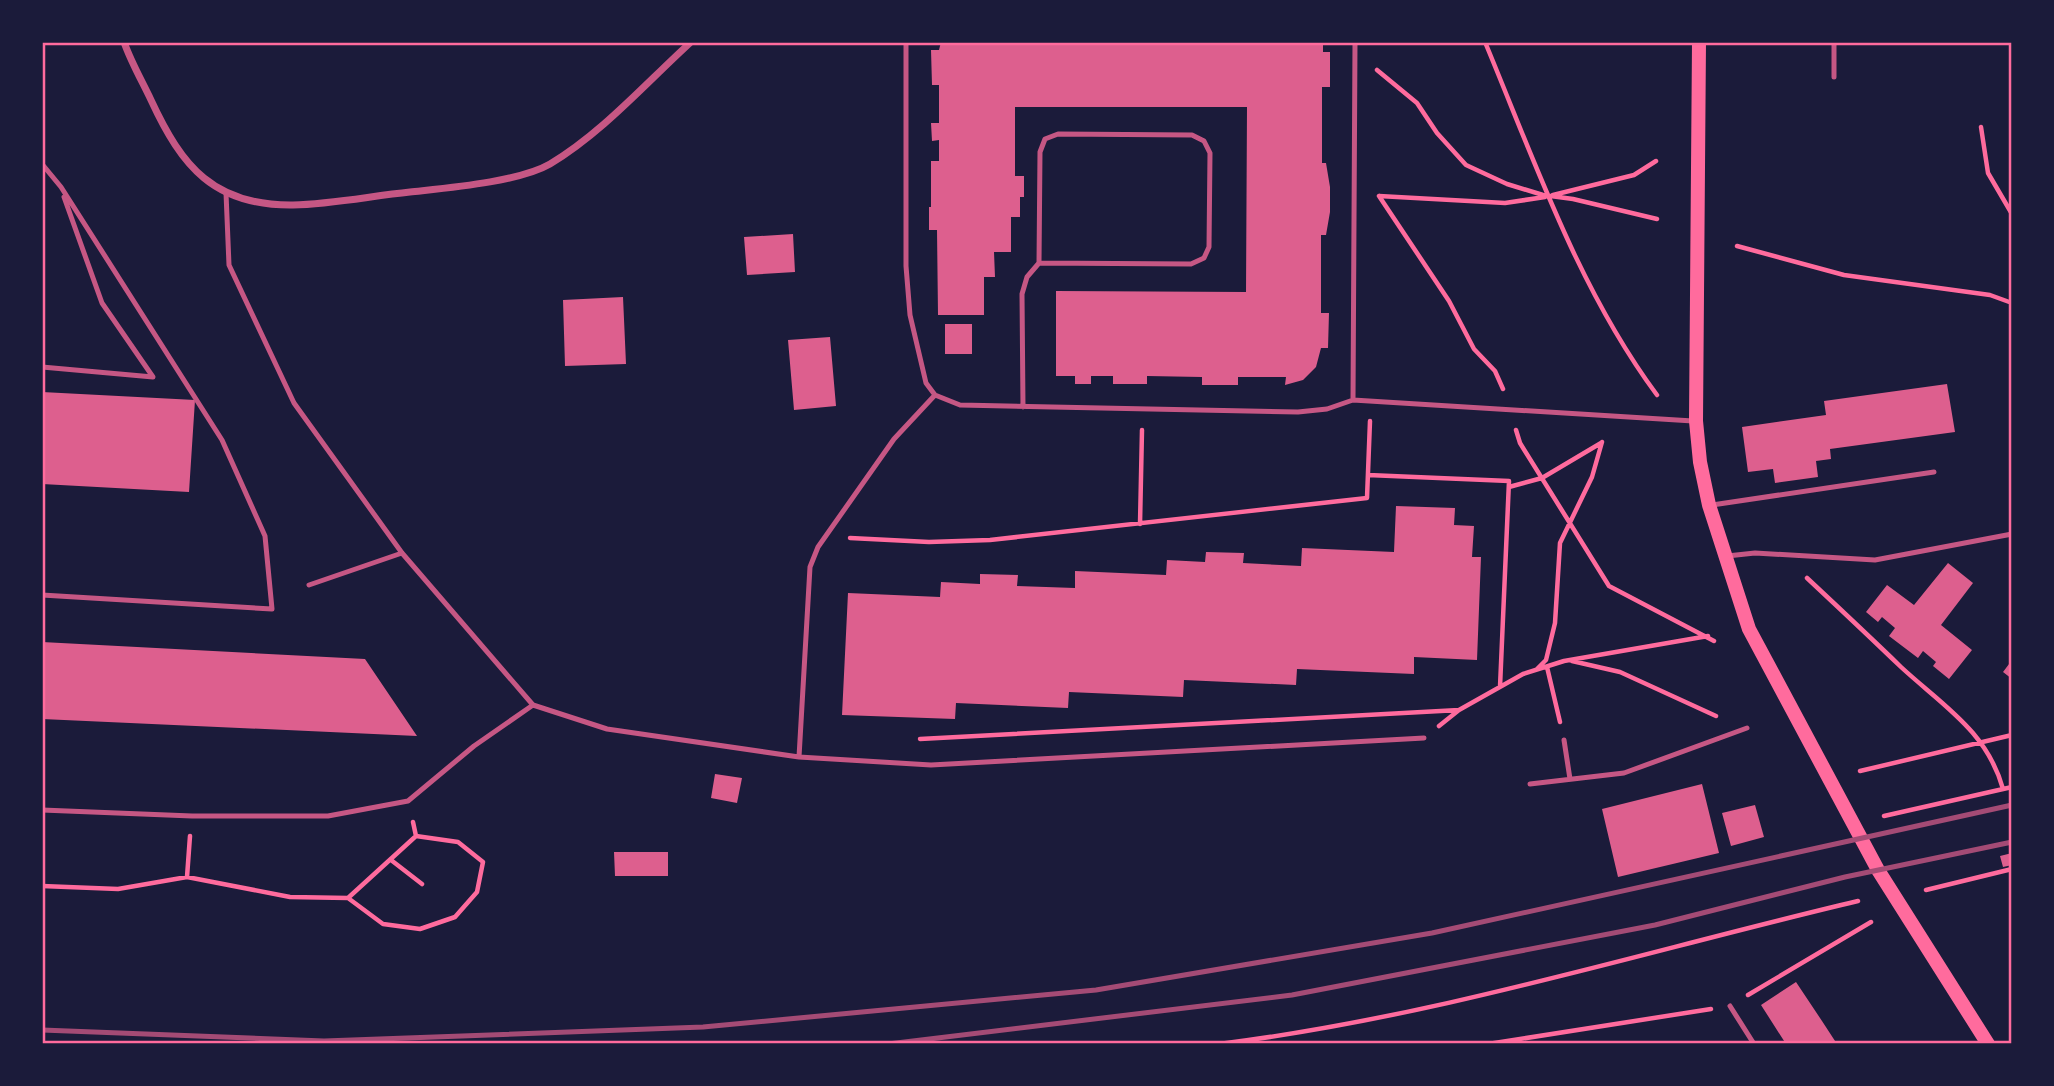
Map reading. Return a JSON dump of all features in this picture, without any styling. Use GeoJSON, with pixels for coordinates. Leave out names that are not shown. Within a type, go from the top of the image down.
{"type":"FeatureCollection","features":[{"type":"Feature","properties":{"kind":"main road"},"geometry":{"type":"LineString","coordinates":[[1699,42],[1696,421],[1700,462],[1709,505],[1749,629],[1878,870],[1988,1044]]}},
{"type":"Feature","properties":{"kind":"street"},"geometry":{"type":"LineString","coordinates":[[124,42],[161,122],[182,159],[202,179],[226,193],[259,203],[294,205],[439,188],[522,174],[548,165],[581,142],[691,42]]}},
{"type":"Feature","properties":{"kind":"lane"},"geometry":{"type":"LineString","coordinates":[[906,42],[906,266],[910,315],[926,383],[935,395],[960,405],[1298,412],[1327,409],[1353,400],[1696,421]]}},
{"type":"Feature","properties":{"kind":"lane"},"geometry":{"type":"LineString","coordinates":[[1353,400],[1355,42]]}},
{"type":"Feature","properties":{"kind":"lane"},"geometry":{"type":"LineString","coordinates":[[1834,42],[1834,77]]}},
{"type":"Feature","properties":{"kind":"lane"},"geometry":{"type":"LineString","coordinates":[[1023,407],[1022,294],[1027,277],[1039,263],[1040,152],[1045,139],[1058,134],[1192,135],[1204,141],[1210,153],[1209,247],[1204,258],[1191,264],[1039,263]]}},
{"type":"Feature","properties":{"kind":"lane"},"geometry":{"type":"LineString","coordinates":[[42,164],[61,187],[222,440],[265,536],[272,609],[42,595]]}},
{"type":"Feature","properties":{"kind":"lane"},"geometry":{"type":"LineString","coordinates":[[42,367],[153,377],[102,303],[61,187]]}},
{"type":"Feature","properties":{"kind":"lane"},"geometry":{"type":"LineString","coordinates":[[226,193],[229,265],[294,403],[402,553],[533,705],[607,729],[799,757],[931,765],[1424,738]]}},
{"type":"Feature","properties":{"kind":"lane"},"geometry":{"type":"LineString","coordinates":[[799,757],[810,567],[825,537],[894,439],[935,395]]}},
{"type":"Feature","properties":{"kind":"lane"},"geometry":{"type":"LineString","coordinates":[[1709,505],[1934,472]]}},
{"type":"Feature","properties":{"kind":"lane"},"geometry":{"type":"LineString","coordinates":[[1724,557],[1755,553],[1874,560],[2012,534]]}},
{"type":"Feature","properties":{"kind":"lane"},"geometry":{"type":"LineString","coordinates":[[309,585],[402,553]]}},
{"type":"Feature","properties":{"kind":"lane"},"geometry":{"type":"LineString","coordinates":[[42,810],[192,816],[328,816],[408,801],[474,746],[533,705]]}},
{"type":"Feature","properties":{"kind":"lane"},"geometry":{"type":"LineString","coordinates":[[1530,784],[1624,773],[1745,729]]}},
{"type":"Feature","properties":{"kind":"lane"},"geometry":{"type":"LineString","coordinates":[[1564,740],[1570,779]]}},
{"type":"Feature","properties":{"kind":"lane"},"geometry":{"type":"LineString","coordinates":[[1730,1006],[1754,1044]]}},
{"type":"Feature","properties":{"kind":"path"},"geometry":{"type":"LineString","coordinates":[[1485,42],[1549,195],[1624,351],[1657,396]]}},
{"type":"Feature","properties":{"kind":"path"},"geometry":{"type":"LineString","coordinates":[[1376,69],[1417,103],[1437,133],[1466,165],[1507,184],[1657,219]]}},
{"type":"Feature","properties":{"kind":"path"},"geometry":{"type":"LineString","coordinates":[[1980,127],[1987,173],[2012,214]]}},
{"type":"Feature","properties":{"kind":"path"},"geometry":{"type":"LineString","coordinates":[[1354,195],[1505,203],[1634,175],[1656,161]]}},
{"type":"Feature","properties":{"kind":"path"},"geometry":{"type":"LineString","coordinates":[[1379,196],[1449,301],[1474,349],[1495,371],[1520,443],[1609,586],[1714,641]]}},
{"type":"Feature","properties":{"kind":"path"},"geometry":{"type":"LineString","coordinates":[[1737,246],[1844,275],[1990,295],[2012,303]]}},
{"type":"Feature","properties":{"kind":"path"},"geometry":{"type":"LineString","coordinates":[[825,537],[929,542],[990,540],[1367,498],[1371,401]]}},
{"type":"Feature","properties":{"kind":"path"},"geometry":{"type":"LineString","coordinates":[[1140,524],[1142,409]]}},
{"type":"Feature","properties":{"kind":"path"},"geometry":{"type":"LineString","coordinates":[[1509,487],[1542,478],[1602,442],[1631,418]]}},
{"type":"Feature","properties":{"kind":"path"},"geometry":{"type":"LineString","coordinates":[[1536,670],[1546,660],[1553,633],[1558,594],[1559,543],[1592,477],[1602,442]]}},
{"type":"Feature","properties":{"kind":"path"},"geometry":{"type":"LineString","coordinates":[[1368,475],[1509,481],[1500,687]]}},
{"type":"Feature","properties":{"kind":"path"},"geometry":{"type":"LineString","coordinates":[[1783,555],[1904,669],[1964,719],[2000,778],[2003,789]]}},
{"type":"Feature","properties":{"kind":"path"},"geometry":{"type":"LineString","coordinates":[[918,739],[1459,710],[1536,670],[1568,660],[1708,636]]}},
{"type":"Feature","properties":{"kind":"path"},"geometry":{"type":"LineString","coordinates":[[1568,660],[1620,672],[1745,729]]}},
{"type":"Feature","properties":{"kind":"path"},"geometry":{"type":"LineString","coordinates":[[1547,667],[1564,740]]}},
{"type":"Feature","properties":{"kind":"path"},"geometry":{"type":"LineString","coordinates":[[1860,771],[2012,735]]}},
{"type":"Feature","properties":{"kind":"path"},"geometry":{"type":"LineString","coordinates":[[1884,816],[2012,787]]}},
{"type":"Feature","properties":{"kind":"path"},"geometry":{"type":"LineString","coordinates":[[408,801],[416,836]]}},
{"type":"Feature","properties":{"kind":"path"},"geometry":{"type":"LineString","coordinates":[[187,877],[192,816]]}},
{"type":"Feature","properties":{"kind":"path"},"geometry":{"type":"LineString","coordinates":[[348,898],[416,836]]}},
{"type":"Feature","properties":{"kind":"path"},"geometry":{"type":"LineString","coordinates":[[42,886],[118,889],[187,877],[290,897],[348,898],[383,924],[420,929],[455,917],[477,892],[483,862],[458,842],[416,836]]}},
{"type":"Feature","properties":{"kind":"path"},"geometry":{"type":"LineString","coordinates":[[391,860],[422,884]]}},
{"type":"Feature","properties":{"kind":"path"},"geometry":{"type":"LineString","coordinates":[[1926,890],[2012,869]]}},
{"type":"Feature","properties":{"kind":"path"},"geometry":{"type":"LineString","coordinates":[[1219,1044],[1284,1036],[1563,976],[1858,901]]}},
{"type":"Feature","properties":{"kind":"path"},"geometry":{"type":"LineString","coordinates":[[1488,1044],[1730,1006],[1871,922]]}},
{"type":"Feature","properties":{"kind":"building"},"geometry":{"type":"Polygon","coordinates":[[[941,42],[1323,42],[1323,52],[1330,52],[1330,87],[1322,87],[1322,163],[1326,163],[1330,187],[1330,212],[1326,235],[1321,235],[1321,313],[1329,313],[1328,348],[1321,348],[1316,367],[1303,380],[1285,385],[1286,377],[1238,377],[1238,385],[1202,385],[1202,377],[1147,376],[1147,384],[1113,384],[1113,376],[1091,376],[1091,384],[1075,384],[1075,376],[1056,376],[1056,291],[1246,292],[1247,107],[1015,107],[1015,176],[1024,176],[1024,197],[1020,197],[1020,217],[1011,217],[1011,252],[994,252],[995,277],[984,277],[984,315],[938,315],[937,230],[929,230],[929,207],[931,161],[939,161],[939,140],[932,141],[931,123],[939,123],[939,85],[932,85],[931,50],[939,50],[941,42]]]}},
{"type":"Feature","properties":{"kind":"building"},"geometry":{"type":"Polygon","coordinates":[[[793,234],[795,272],[747,275],[744,237],[793,234]]]}},
{"type":"Feature","properties":{"kind":"building"},"geometry":{"type":"Polygon","coordinates":[[[623,297],[626,364],[565,366],[563,300],[623,297]]]}},
{"type":"Feature","properties":{"kind":"building"},"geometry":{"type":"Polygon","coordinates":[[[945,324],[972,324],[972,354],[945,354],[945,324]]]}},
{"type":"Feature","properties":{"kind":"building"},"geometry":{"type":"Polygon","coordinates":[[[830,337],[836,406],[794,410],[788,340],[830,337]]]}},
{"type":"Feature","properties":{"kind":"building"},"geometry":{"type":"Polygon","coordinates":[[[1947,384],[1955,432],[1830,449],[1831,459],[1816,461],[1818,477],[1775,483],[1773,469],[1748,472],[1742,427],[1826,415],[1824,401],[1947,384]]]}},
{"type":"Feature","properties":{"kind":"building"},"geometry":{"type":"Polygon","coordinates":[[[42,392],[195,400],[189,492],[42,484],[42,392]]]}},
{"type":"Feature","properties":{"kind":"building"},"geometry":{"type":"Polygon","coordinates":[[[1396,506],[1455,508],[1454,525],[1474,526],[1472,557],[1481,557],[1477,660],[1414,657],[1414,674],[1297,669],[1296,685],[1184,680],[1183,697],[1069,692],[1068,708],[956,703],[955,719],[842,715],[848,593],[940,597],[941,582],[980,584],[980,574],[1018,575],[1017,586],[1075,588],[1075,571],[1166,575],[1167,560],[1205,562],[1206,552],[1244,553],[1243,563],[1301,566],[1302,548],[1394,552],[1396,506]]]}},
{"type":"Feature","properties":{"kind":"building"},"geometry":{"type":"Polygon","coordinates":[[[1948,563],[1973,583],[1941,625],[1972,650],[1949,679],[1933,666],[1936,662],[1923,651],[1918,658],[1889,636],[1895,628],[1882,617],[1878,622],[1866,612],[1887,585],[1914,605],[1948,563]]]}},
{"type":"Feature","properties":{"kind":"building"},"geometry":{"type":"Polygon","coordinates":[[[42,642],[365,659],[417,736],[42,719],[42,642]]]}},
{"type":"Feature","properties":{"kind":"building"},"geometry":{"type":"Polygon","coordinates":[[[2012,660],[2012,679],[2003,672],[2012,660]]]}},
{"type":"Feature","properties":{"kind":"building"},"geometry":{"type":"Polygon","coordinates":[[[715,774],[742,778],[737,803],[711,798],[715,774]]]}},
{"type":"Feature","properties":{"kind":"building"},"geometry":{"type":"Polygon","coordinates":[[[1702,784],[1719,853],[1618,877],[1602,809],[1702,784]]]}},
{"type":"Feature","properties":{"kind":"building"},"geometry":{"type":"Polygon","coordinates":[[[1755,805],[1764,837],[1731,846],[1722,813],[1755,805]]]}},
{"type":"Feature","properties":{"kind":"building"},"geometry":{"type":"Polygon","coordinates":[[[614,852],[668,852],[668,876],[615,876],[614,852]]]}},
{"type":"Feature","properties":{"kind":"building"},"geometry":{"type":"Polygon","coordinates":[[[2012,853],[2012,865],[2003,867],[2000,856],[2012,853]]]}},
{"type":"Feature","properties":{"kind":"building"},"geometry":{"type":"Polygon","coordinates":[[[1796,982],[1837,1044],[1786,1044],[1761,1005],[1796,982]]]}},
{"type":"Feature","properties":{"kind":"railway"},"geometry":{"type":"LineString","coordinates":[[42,1030],[324,1041],[703,1027],[1096,990],[1432,933],[2012,805]]}},
{"type":"Feature","properties":{"kind":"railway"},"geometry":{"type":"LineString","coordinates":[[888,1044],[1292,995],[1655,925],[1845,877],[2012,842]]}}]}
